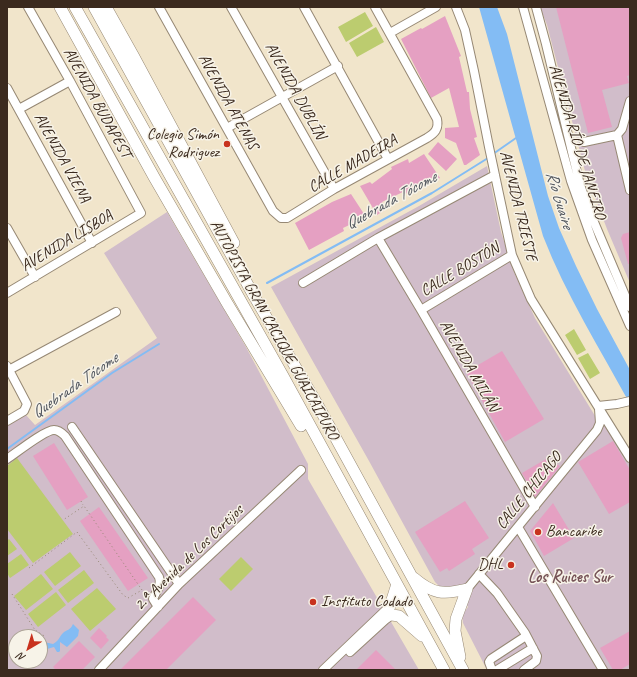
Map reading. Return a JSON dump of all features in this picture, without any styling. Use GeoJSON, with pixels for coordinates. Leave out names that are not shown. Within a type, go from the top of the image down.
{"type":"FeatureCollection","features":[{"type":"Feature","properties":{"kind":"highway"},"geometry":{"type":"LineString","coordinates":[[53,7],[124,131],[154,177]]}},
{"type":"Feature","properties":{"kind":"highway"},"geometry":{"type":"LineString","coordinates":[[60,7],[154,177],[227,303],[304,431],[338,476]]}},
{"type":"Feature","properties":{"kind":"highway","name":"AUTOPISTA GRAN CACIQUE GUAICAIPURO"},"geometry":{"type":"LineString","coordinates":[[75,7],[338,476],[444,670]]}},
{"type":"Feature","properties":{"kind":"highway","name":"AUTOPISTA GRAN CACIQUE GUAICAIPURO"},"geometry":{"type":"LineString","coordinates":[[94,7],[254,296],[316,402],[463,670]]}},
{"type":"Feature","properties":{"kind":"highway"},"geometry":{"type":"LineString","coordinates":[[106,7],[252,279],[254,296]]}},
{"type":"Feature","properties":{"kind":"highway"},"geometry":{"type":"LineString","coordinates":[[411,574],[422,584],[440,593],[455,592],[467,589]]}},
{"type":"Feature","properties":{"kind":"highway"},"geometry":{"type":"LineString","coordinates":[[397,584],[391,610],[420,634],[435,652]]}},
{"type":"Feature","properties":{"kind":"highway"},"geometry":{"type":"LineString","coordinates":[[463,670],[455,631],[456,619],[467,589]]}},
{"type":"Feature","properties":{"kind":"street","name":"AVENIDA BUDAPEST"},"geometry":{"type":"LineString","coordinates":[[28,7],[70,81],[141,213]]}},
{"type":"Feature","properties":{"kind":"street","name":"AVENIDA ATENAS"},"geometry":{"type":"LineString","coordinates":[[159,7],[273,211]]}},
{"type":"Feature","properties":{"kind":"street","name":"AVENIDA DUBLÍN"},"geometry":{"type":"LineString","coordinates":[[232,7],[334,189]]}},
{"type":"Feature","properties":{"kind":"street"},"geometry":{"type":"LineString","coordinates":[[304,7],[338,66],[388,159]]}},
{"type":"Feature","properties":{"kind":"street"},"geometry":{"type":"LineString","coordinates":[[375,7],[390,33],[436,7]]}},
{"type":"Feature","properties":{"kind":"street","name":"AVENIDA TRIESTE"},"geometry":{"type":"LineString","coordinates":[[456,7],[465,30],[512,255],[531,299],[630,458]]}},
{"type":"Feature","properties":{"kind":"street","name":"AVENIDA RÍO DE JANEIRO"},"geometry":{"type":"LineString","coordinates":[[522,7],[571,181],[592,240],[630,326]]}},
{"type":"Feature","properties":{"kind":"street","name":"AVENIDA RÍO DE JANEIRO"},"geometry":{"type":"LineString","coordinates":[[536,7],[580,185],[630,307]]}},
{"type":"Feature","properties":{"kind":"street","name":"CALLE MADEIRA"},"geometry":{"type":"LineString","coordinates":[[273,211],[282,218],[287,218],[334,189],[434,134],[437,128],[437,119],[390,33]]}},
{"type":"Feature","properties":{"kind":"street"},"geometry":{"type":"LineString","coordinates":[[227,128],[338,66]]}},
{"type":"Feature","properties":{"kind":"street"},"geometry":{"type":"LineString","coordinates":[[19,109],[70,81]]}},
{"type":"Feature","properties":{"kind":"street","name":"AVENIDA VIENA"},"geometry":{"type":"LineString","coordinates":[[7,88],[92,243]]}},
{"type":"Feature","properties":{"kind":"street"},"geometry":{"type":"LineString","coordinates":[[584,142],[617,135],[622,129],[630,100]]}},
{"type":"Feature","properties":{"kind":"street"},"geometry":{"type":"LineString","coordinates":[[617,135],[630,190]]}},
{"type":"Feature","properties":{"kind":"street"},"geometry":{"type":"LineString","coordinates":[[303,284],[378,238],[495,175]]}},
{"type":"Feature","properties":{"kind":"street","name":"AVENIDA LISBOA"},"geometry":{"type":"LineString","coordinates":[[7,293],[141,213]]}},
{"type":"Feature","properties":{"kind":"street"},"geometry":{"type":"LineString","coordinates":[[7,228],[35,277]]}},
{"type":"Feature","properties":{"kind":"street","name":"AVENIDA MILÁN"},"geometry":{"type":"LineString","coordinates":[[378,238],[535,507]]}},
{"type":"Feature","properties":{"kind":"street","name":"CALLE BOSTÓN"},"geometry":{"type":"LineString","coordinates":[[421,310],[512,255]]}},
{"type":"Feature","properties":{"kind":"street"},"geometry":{"type":"LineString","coordinates":[[7,421],[24,411],[27,406],[8,369],[116,312]]}},
{"type":"Feature","properties":{"kind":"street"},"geometry":{"type":"LineString","coordinates":[[598,406],[630,402]]}},
{"type":"Feature","properties":{"kind":"street","name":"CALLE CHICAGO"},"geometry":{"type":"LineString","coordinates":[[467,589],[597,430],[600,423],[598,406]]}},
{"type":"Feature","properties":{"kind":"street"},"geometry":{"type":"LineString","coordinates":[[72,427],[179,584]]}},
{"type":"Feature","properties":{"kind":"street"},"geometry":{"type":"LineString","coordinates":[[7,459],[44,433],[52,430],[59,431],[65,436],[159,577],[160,587],[153,599],[158,607]]}},
{"type":"Feature","properties":{"kind":"street","name":"2.ª Avenida de Los Cortijos"},"geometry":{"type":"LineString","coordinates":[[99,670],[179,584],[301,470]]}},
{"type":"Feature","properties":{"kind":"street"},"geometry":{"type":"LineString","coordinates":[[518,527],[604,670]]}},
{"type":"Feature","properties":{"kind":"street"},"geometry":{"type":"LineString","coordinates":[[479,574],[497,593],[526,636],[537,656],[536,661],[524,670]]}},
{"type":"Feature","properties":{"kind":"street"},"geometry":{"type":"LineString","coordinates":[[323,670],[391,610]]}},
{"type":"Feature","properties":{"kind":"street"},"geometry":{"type":"LineString","coordinates":[[330,670],[385,620],[391,610]]}},
{"type":"Feature","properties":{"kind":"street"},"geometry":{"type":"LineString","coordinates":[[492,670],[489,662],[490,659],[526,636]]}},
{"type":"Feature","properties":{"kind":"street"},"geometry":{"type":"LineString","coordinates":[[497,670],[533,648]]}},
{"type":"Feature","properties":{"kind":"path"},"geometry":{"type":"LineString","coordinates":[[30,568],[77,532],[123,595],[128,598],[142,590],[81,501]]}},
{"type":"Feature","properties":{"kind":"path"},"geometry":{"type":"LineString","coordinates":[[63,520],[84,506]]}},
{"type":"Feature","properties":{"kind":"path"},"geometry":{"type":"LineString","coordinates":[[12,594],[34,629]]}},
{"type":"Feature","properties":{"kind":"shaded area"},"geometry":{"type":"Polygon","coordinates":[[[540,7],[630,7],[630,283],[607,229],[585,171],[547,25],[540,7]]]}},
{"type":"Feature","properties":{"kind":"shaded area"},"geometry":{"type":"Polygon","coordinates":[[[487,166],[501,232],[514,272],[535,318],[600,424],[608,419],[630,456],[630,670],[487,670],[463,623],[462,615],[468,607],[457,587],[440,587],[435,582],[271,287],[419,206],[487,166]]]}},
{"type":"Feature","properties":{"kind":"shaded area"},"geometry":{"type":"Polygon","coordinates":[[[167,212],[246,347],[308,464],[308,479],[419,670],[7,670],[7,426],[26,415],[35,425],[157,338],[104,253],[167,212]]]}},
{"type":"Feature","properties":{"kind":"green space"},"geometry":{"type":"Polygon","coordinates":[[[365,12],[373,26],[346,42],[338,27],[365,12]]]}},
{"type":"Feature","properties":{"kind":"green space"},"geometry":{"type":"Polygon","coordinates":[[[376,27],[384,42],[357,57],[349,43],[376,27]]]}},
{"type":"Feature","properties":{"kind":"green space"},"geometry":{"type":"Polygon","coordinates":[[[574,329],[586,350],[577,355],[565,335],[574,329]]]}},
{"type":"Feature","properties":{"kind":"green space"},"geometry":{"type":"Polygon","coordinates":[[[588,353],[600,373],[590,379],[578,358],[588,353]]]}},
{"type":"Feature","properties":{"kind":"green space"},"geometry":{"type":"Polygon","coordinates":[[[17,458],[73,534],[33,563],[7,529],[7,466],[17,458]]]}},
{"type":"Feature","properties":{"kind":"green space"},"geometry":{"type":"Polygon","coordinates":[[[9,539],[17,549],[7,556],[7,541],[9,539]]]}},
{"type":"Feature","properties":{"kind":"green space"},"geometry":{"type":"Polygon","coordinates":[[[70,552],[81,566],[55,586],[44,572],[70,552]]]}},
{"type":"Feature","properties":{"kind":"green space"},"geometry":{"type":"Polygon","coordinates":[[[21,554],[29,565],[10,578],[7,573],[7,564],[21,554]]]}},
{"type":"Feature","properties":{"kind":"green space"},"geometry":{"type":"Polygon","coordinates":[[[241,557],[253,569],[231,591],[219,579],[241,557]]]}},
{"type":"Feature","properties":{"kind":"green space"},"geometry":{"type":"Polygon","coordinates":[[[84,570],[94,583],[68,603],[58,590],[84,570]]]}},
{"type":"Feature","properties":{"kind":"green space"},"geometry":{"type":"Polygon","coordinates":[[[41,574],[53,589],[26,610],[14,596],[41,574]]]}},
{"type":"Feature","properties":{"kind":"green space"},"geometry":{"type":"Polygon","coordinates":[[[97,588],[116,609],[90,631],[71,609],[97,588]]]}},
{"type":"Feature","properties":{"kind":"green space"},"geometry":{"type":"Polygon","coordinates":[[[56,592],[66,605],[38,627],[28,614],[56,592]]]}},
{"type":"Feature","properties":{"kind":"water","name":"Río Guaire"},"geometry":{"type":"Polygon","coordinates":[[[479,7],[497,7],[507,34],[548,196],[559,228],[576,266],[630,370],[630,404],[573,301],[543,236],[479,7]]]}},
{"type":"Feature","properties":{"kind":"water"},"geometry":{"type":"Polygon","coordinates":[[[73,624],[79,630],[78,636],[67,647],[60,642],[59,652],[57,652],[54,647],[48,649],[48,643],[55,643],[63,633],[73,624]]]}},
{"type":"Feature","properties":{"kind":"building"},"geometry":{"type":"Polygon","coordinates":[[[556,7],[630,7],[630,75],[627,76],[629,83],[602,90],[612,127],[588,133],[556,7]]]}},
{"type":"Feature","properties":{"kind":"building"},"geometry":{"type":"Polygon","coordinates":[[[445,16],[461,56],[459,57],[467,92],[469,92],[470,109],[477,137],[474,138],[480,155],[466,165],[464,165],[456,143],[445,138],[445,128],[459,127],[449,88],[431,98],[401,39],[445,16]]]}},
{"type":"Feature","properties":{"kind":"building"},"geometry":{"type":"Polygon","coordinates":[[[438,142],[457,159],[446,171],[428,154],[438,142]]]}},
{"type":"Feature","properties":{"kind":"building"},"geometry":{"type":"Polygon","coordinates":[[[424,154],[440,178],[407,194],[405,191],[382,202],[386,209],[377,215],[360,186],[370,182],[372,184],[392,169],[391,167],[408,159],[409,163],[424,154]]]}},
{"type":"Feature","properties":{"kind":"building"},"geometry":{"type":"Polygon","coordinates":[[[351,194],[366,217],[343,228],[344,231],[309,250],[295,223],[332,202],[351,194]]]}},
{"type":"Feature","properties":{"kind":"building"},"geometry":{"type":"Polygon","coordinates":[[[630,232],[630,264],[628,264],[621,238],[623,234],[630,232]]]}},
{"type":"Feature","properties":{"kind":"building"},"geometry":{"type":"Polygon","coordinates":[[[502,351],[544,419],[505,442],[466,372],[502,351]]]}},
{"type":"Feature","properties":{"kind":"building"},"geometry":{"type":"Polygon","coordinates":[[[613,441],[630,470],[630,502],[609,514],[578,462],[613,441]]]}},
{"type":"Feature","properties":{"kind":"building"},"geometry":{"type":"Polygon","coordinates":[[[54,443],[88,497],[67,510],[33,456],[54,443]]]}},
{"type":"Feature","properties":{"kind":"building"},"geometry":{"type":"Polygon","coordinates":[[[546,459],[560,466],[535,497],[522,473],[546,459]]]}},
{"type":"Feature","properties":{"kind":"building"},"geometry":{"type":"Polygon","coordinates":[[[465,501],[489,538],[472,549],[475,554],[449,571],[447,568],[440,572],[415,532],[465,501]]]}},
{"type":"Feature","properties":{"kind":"building"},"geometry":{"type":"Polygon","coordinates":[[[553,503],[574,538],[544,556],[530,531],[553,503]]]}},
{"type":"Feature","properties":{"kind":"building"},"geometry":{"type":"Polygon","coordinates":[[[99,507],[148,578],[128,591],[80,521],[99,507]]]}},
{"type":"Feature","properties":{"kind":"building"},"geometry":{"type":"Polygon","coordinates":[[[193,597],[216,620],[166,670],[120,670],[193,597]]]}},
{"type":"Feature","properties":{"kind":"building"},"geometry":{"type":"Polygon","coordinates":[[[99,628],[109,640],[101,649],[90,638],[99,628]]]}},
{"type":"Feature","properties":{"kind":"building"},"geometry":{"type":"Polygon","coordinates":[[[630,631],[630,664],[620,670],[613,670],[600,648],[630,631]]]}},
{"type":"Feature","properties":{"kind":"building"},"geometry":{"type":"Polygon","coordinates":[[[79,641],[95,657],[82,670],[56,670],[53,667],[79,641]]]}},
{"type":"Feature","properties":{"kind":"building"},"geometry":{"type":"Polygon","coordinates":[[[376,650],[396,670],[356,670],[376,650]]]}},
{"type":"Feature","properties":{"kind":"waterway","name":"Quebrada Tócome"},"geometry":{"type":"LineString","coordinates":[[493,154],[516,138]]}},
{"type":"Feature","properties":{"kind":"waterway","name":"Quebrada Tócome"},"geometry":{"type":"LineString","coordinates":[[267,283],[432,193],[488,158]]}},
{"type":"Feature","properties":{"kind":"waterway","name":"Quebrada Tócome"},"geometry":{"type":"LineString","coordinates":[[7,449],[112,373],[159,344]]}},
{"type":"Feature","properties":{"kind":"place","name":"Colegio Simón Rodriguez"},"geometry":{"type":"Point","coordinates":[227,144]}},
{"type":"Feature","properties":{"kind":"place","name":"Bancaribe"},"geometry":{"type":"Point","coordinates":[538,532]}},
{"type":"Feature","properties":{"kind":"place","name":"DHL"},"geometry":{"type":"Point","coordinates":[511,565]}},
{"type":"Feature","properties":{"kind":"place","name":"Instituto Codado"},"geometry":{"type":"Point","coordinates":[313,602]}},
{"type":"Feature","properties":{"kind":"district","name":"Los Ruices Sur"},"geometry":{"type":"Point","coordinates":[570,578]}}]}
